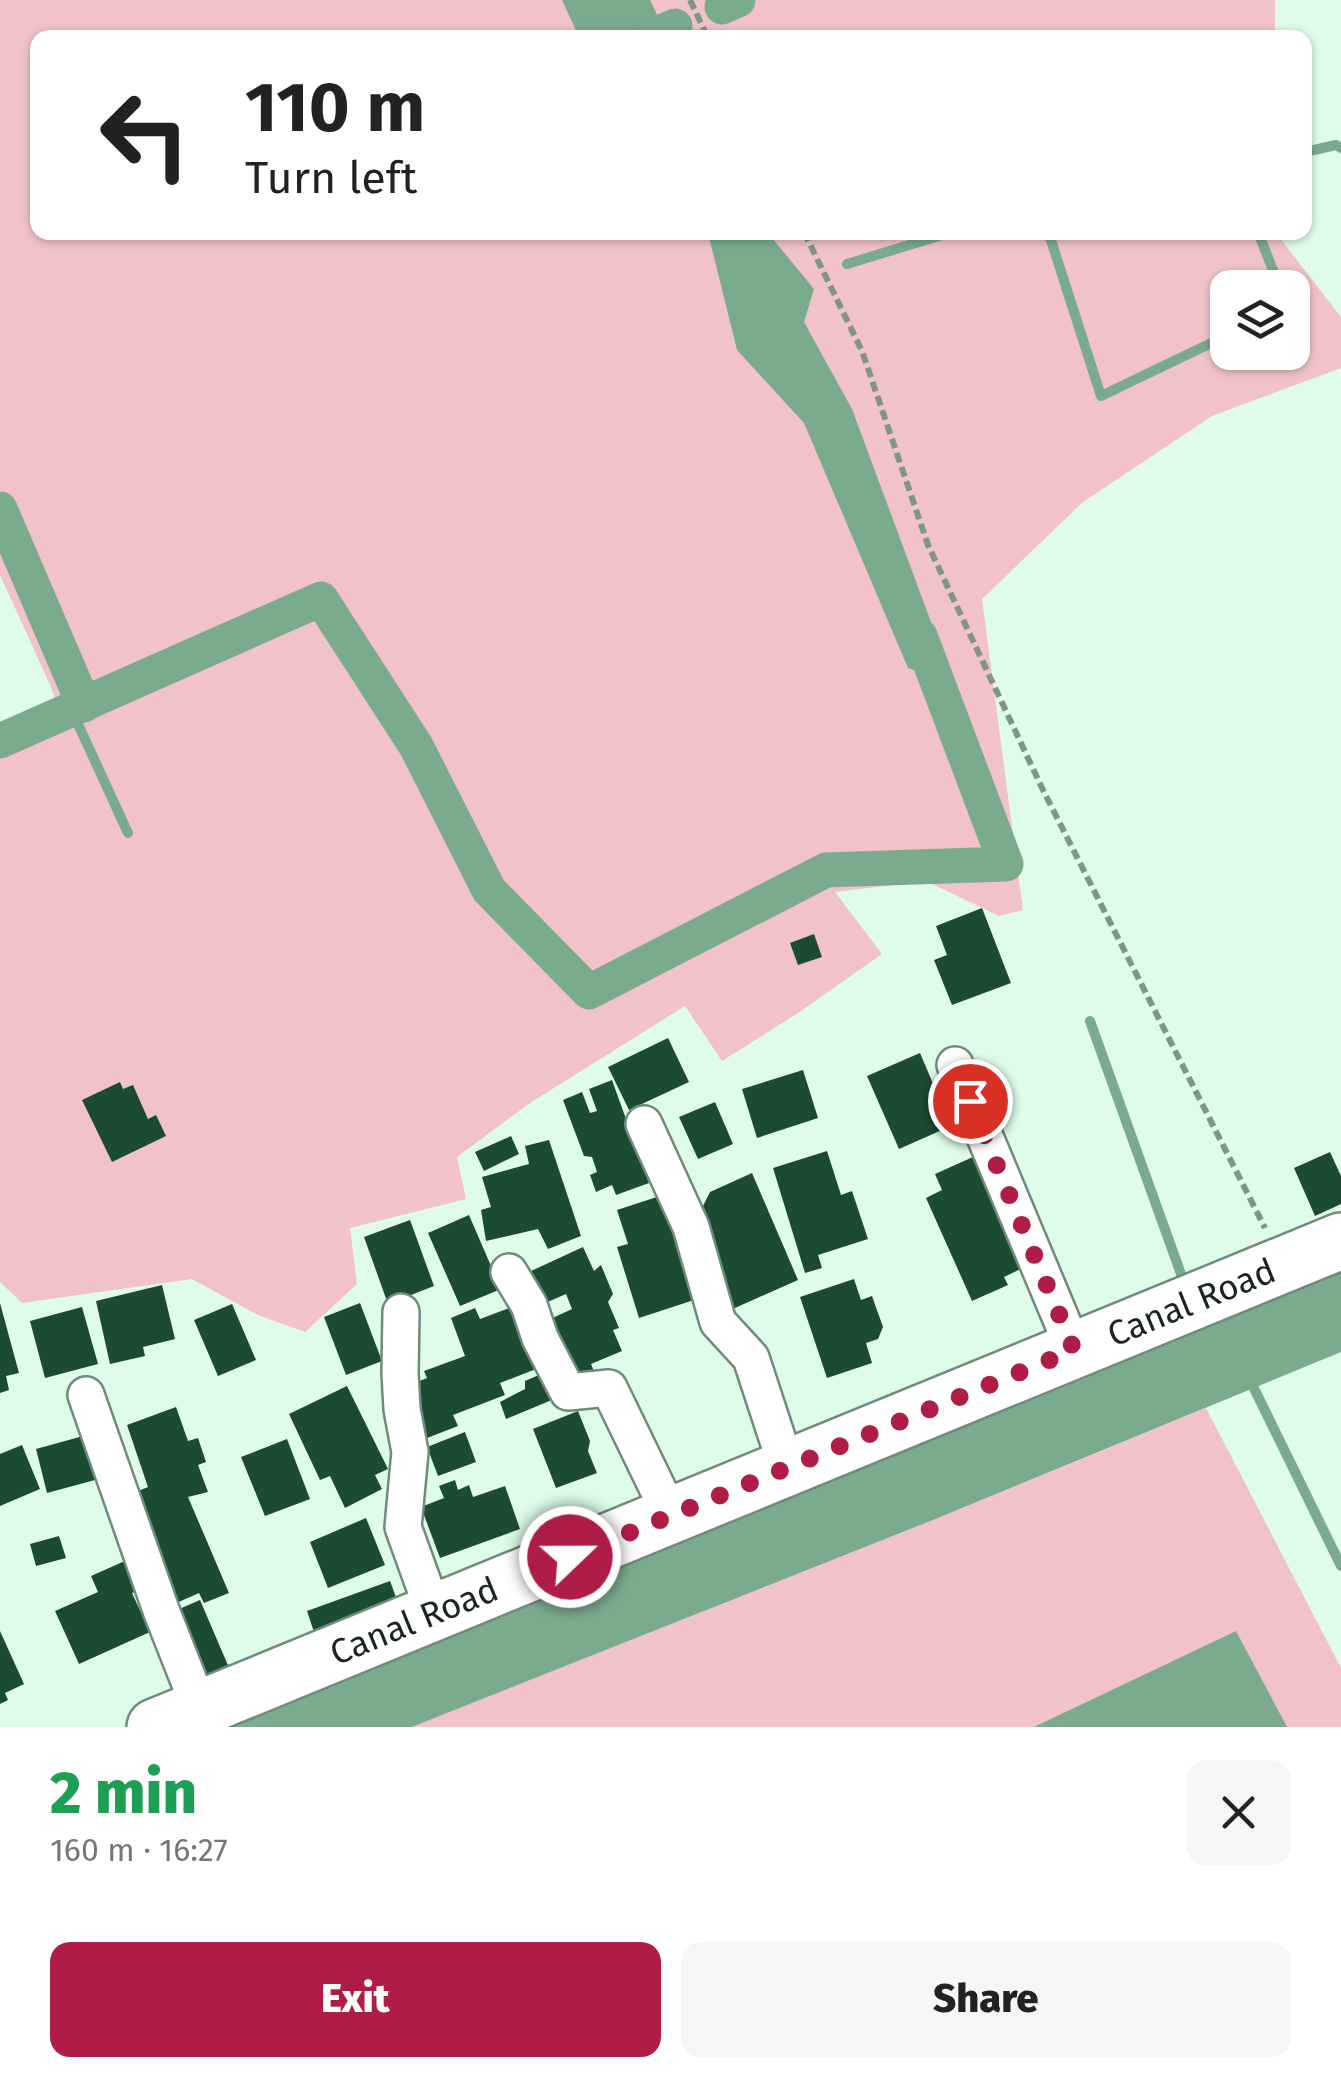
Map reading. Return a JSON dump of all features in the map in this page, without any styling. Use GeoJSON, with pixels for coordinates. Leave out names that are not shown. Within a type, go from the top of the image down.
{"type":"FeatureCollection","features":[{"type":"Feature","properties":{"kind":"main road","name":"Canal Road"},"geometry":{"type":"LineString","coordinates":[[178,1718],[1341,1242]]}},
{"type":"Feature","properties":{"kind":"street"},"geometry":{"type":"LineString","coordinates":[[954,1066],[1074,1350]]}},
{"type":"Feature","properties":{"kind":"street"},"geometry":{"type":"LineString","coordinates":[[644,1124],[691,1228],[718,1322],[751,1358],[787,1468]]}},
{"type":"Feature","properties":{"kind":"street"},"geometry":{"type":"LineString","coordinates":[[509,1272],[568,1392],[609,1388],[672,1516]]}},
{"type":"Feature","properties":{"kind":"street"},"geometry":{"type":"LineString","coordinates":[[401,1312],[402,1409],[410,1452],[403,1527],[434,1612]]}},
{"type":"Feature","properties":{"kind":"street"},"geometry":{"type":"LineString","coordinates":[[86,1395],[150,1580],[178,1718]]}},
{"type":"Feature","properties":{"kind":"path"},"geometry":{"type":"LineString","coordinates":[[690,0],[704,30]]}},
{"type":"Feature","properties":{"kind":"path"},"geometry":{"type":"LineString","coordinates":[[808,240],[862,350],[928,546],[1044,790],[1283,1264]]}},
{"type":"Feature","properties":{"kind":"shaded area"},"geometry":{"type":"Polygon","coordinates":[[[0,0],[1275,0],[1275,30],[30,30],[30,240],[1281,240],[1305,270],[1210,270],[1210,370],[1310,370],[1310,277],[1341,317],[1341,368],[1212,416],[1083,502],[982,599],[1023,910],[999,916],[926,881],[835,892],[882,954],[722,1061],[685,1006],[530,1103],[457,1157],[466,1199],[350,1228],[357,1284],[305,1332],[258,1315],[192,1279],[22,1303],[0,1282],[0,757],[65,728],[51,687],[0,575],[0,0]]]}},
{"type":"Feature","properties":{"kind":"shaded area"},"geometry":{"type":"Polygon","coordinates":[[[562,0],[650,0],[665,30],[576,30],[562,0]]]}},
{"type":"Feature","properties":{"kind":"shaded area"},"geometry":{"type":"Polygon","coordinates":[[[710,240],[774,240],[814,289],[804,322],[852,409],[954,684],[908,668],[804,423],[737,350],[710,240]]]}},
{"type":"Feature","properties":{"kind":"shaded area"},"geometry":{"type":"Polygon","coordinates":[[[1341,1262],[1341,1352],[933,1520],[412,1727],[227,1727],[1341,1262]]]}},
{"type":"Feature","properties":{"kind":"shaded area"},"geometry":{"type":"Polygon","coordinates":[[[1206,1408],[1341,1668],[1341,1727],[412,1727],[933,1520],[1206,1408]]]}},
{"type":"Feature","properties":{"kind":"shaded area"},"geometry":{"type":"Polygon","coordinates":[[[1236,1631],[1287,1727],[1034,1727],[1236,1631]]]}},
{"type":"Feature","properties":{"kind":"building"},"geometry":{"type":"Polygon","coordinates":[[[982,908],[1011,983],[952,1005],[934,960],[947,955],[936,926],[982,908]]]}},
{"type":"Feature","properties":{"kind":"building"},"geometry":{"type":"Polygon","coordinates":[[[814,934],[822,957],[798,965],[790,943],[814,934]]]}},
{"type":"Feature","properties":{"kind":"building"},"geometry":{"type":"Polygon","coordinates":[[[668,1038],[689,1082],[629,1110],[608,1067],[668,1038]]]}},
{"type":"Feature","properties":{"kind":"building"},"geometry":{"type":"Polygon","coordinates":[[[920,1053],[951,1126],[899,1149],[867,1076],[920,1053]]]}},
{"type":"Feature","properties":{"kind":"building"},"geometry":{"type":"Polygon","coordinates":[[[803,1070],[818,1118],[757,1138],[742,1089],[803,1070]]]}},
{"type":"Feature","properties":{"kind":"building"},"geometry":{"type":"Polygon","coordinates":[[[612,1080],[649,1183],[616,1195],[612,1185],[596,1192],[590,1175],[597,1172],[592,1157],[584,1156],[563,1100],[582,1092],[590,1113],[597,1111],[589,1089],[612,1080]]]}},
{"type":"Feature","properties":{"kind":"building"},"geometry":{"type":"Polygon","coordinates":[[[120,1082],[123,1089],[133,1085],[148,1119],[156,1115],[166,1136],[112,1162],[82,1100],[120,1082]]]}},
{"type":"Feature","properties":{"kind":"building"},"geometry":{"type":"Polygon","coordinates":[[[715,1102],[733,1144],[698,1159],[679,1117],[715,1102]]]}},
{"type":"Feature","properties":{"kind":"building"},"geometry":{"type":"Polygon","coordinates":[[[511,1136],[519,1154],[484,1171],[475,1152],[511,1136]]]}},
{"type":"Feature","properties":{"kind":"building"},"geometry":{"type":"Polygon","coordinates":[[[549,1140],[581,1236],[548,1249],[538,1229],[486,1241],[481,1210],[491,1207],[482,1177],[529,1164],[525,1146],[549,1140]]]}},
{"type":"Feature","properties":{"kind":"building"},"geometry":{"type":"Polygon","coordinates":[[[827,1151],[841,1195],[852,1191],[868,1239],[818,1255],[822,1268],[805,1273],[773,1168],[827,1151]]]}},
{"type":"Feature","properties":{"kind":"building"},"geometry":{"type":"Polygon","coordinates":[[[1330,1152],[1341,1176],[1341,1204],[1315,1216],[1294,1168],[1330,1152]]]}},
{"type":"Feature","properties":{"kind":"building"},"geometry":{"type":"Polygon","coordinates":[[[973,1157],[1023,1268],[1004,1277],[1008,1285],[972,1301],[926,1198],[942,1190],[935,1174],[973,1157]]]}},
{"type":"Feature","properties":{"kind":"building"},"geometry":{"type":"Polygon","coordinates":[[[752,1173],[798,1280],[726,1312],[697,1218],[710,1192],[752,1173]]]}},
{"type":"Feature","properties":{"kind":"building"},"geometry":{"type":"Polygon","coordinates":[[[672,1192],[694,1300],[639,1318],[617,1247],[628,1244],[617,1210],[672,1192]]]}},
{"type":"Feature","properties":{"kind":"building"},"geometry":{"type":"Polygon","coordinates":[[[469,1215],[501,1289],[460,1306],[428,1233],[469,1215]]]}},
{"type":"Feature","properties":{"kind":"building"},"geometry":{"type":"Polygon","coordinates":[[[410,1220],[434,1286],[388,1304],[364,1237],[410,1220]]]}},
{"type":"Feature","properties":{"kind":"building"},"geometry":{"type":"Polygon","coordinates":[[[583,1247],[594,1271],[601,1265],[613,1294],[608,1302],[619,1328],[613,1330],[622,1351],[591,1364],[596,1376],[573,1386],[544,1322],[572,1309],[566,1294],[543,1304],[529,1272],[583,1247]]]}},
{"type":"Feature","properties":{"kind":"building"},"geometry":{"type":"Polygon","coordinates":[[[854,1279],[861,1300],[872,1296],[883,1327],[878,1339],[866,1343],[872,1363],[827,1378],[800,1297],[854,1279]]]}},
{"type":"Feature","properties":{"kind":"building"},"geometry":{"type":"Polygon","coordinates":[[[162,1285],[175,1339],[143,1347],[145,1356],[110,1364],[96,1301],[162,1285]]]}},
{"type":"Feature","properties":{"kind":"building"},"geometry":{"type":"Polygon","coordinates":[[[0,1303],[19,1373],[6,1376],[9,1390],[0,1393],[0,1303]]]}},
{"type":"Feature","properties":{"kind":"building"},"geometry":{"type":"Polygon","coordinates":[[[360,1303],[382,1361],[346,1375],[324,1317],[360,1303]]]}},
{"type":"Feature","properties":{"kind":"building"},"geometry":{"type":"Polygon","coordinates":[[[232,1304],[256,1360],[218,1376],[194,1320],[232,1304]]]}},
{"type":"Feature","properties":{"kind":"building"},"geometry":{"type":"Polygon","coordinates":[[[517,1305],[541,1367],[500,1383],[505,1395],[453,1415],[458,1426],[422,1440],[402,1388],[427,1378],[424,1371],[465,1356],[451,1318],[475,1308],[480,1319],[517,1305]]]}},
{"type":"Feature","properties":{"kind":"building"},"geometry":{"type":"Polygon","coordinates":[[[82,1307],[98,1364],[45,1378],[30,1321],[82,1307]]]}},
{"type":"Feature","properties":{"kind":"building"},"geometry":{"type":"Polygon","coordinates":[[[548,1371],[559,1397],[506,1419],[500,1402],[525,1389],[525,1381],[548,1371]]]}},
{"type":"Feature","properties":{"kind":"building"},"geometry":{"type":"Polygon","coordinates":[[[347,1386],[388,1469],[375,1475],[382,1489],[345,1508],[330,1476],[320,1480],[289,1414],[347,1386]]]}},
{"type":"Feature","properties":{"kind":"building"},"geometry":{"type":"Polygon","coordinates":[[[176,1407],[188,1441],[198,1438],[206,1462],[198,1465],[208,1492],[188,1497],[229,1593],[204,1603],[199,1593],[172,1605],[126,1496],[148,1487],[127,1425],[176,1407]]]}},
{"type":"Feature","properties":{"kind":"building"},"geometry":{"type":"Polygon","coordinates":[[[578,1411],[597,1473],[556,1488],[533,1429],[578,1411]]]}},
{"type":"Feature","properties":{"kind":"building"},"geometry":{"type":"Polygon","coordinates":[[[465,1432],[476,1462],[438,1476],[427,1447],[465,1432]]]}},
{"type":"Feature","properties":{"kind":"building"},"geometry":{"type":"Polygon","coordinates":[[[94,1433],[106,1477],[47,1493],[36,1449],[94,1433]]]}},
{"type":"Feature","properties":{"kind":"building"},"geometry":{"type":"Polygon","coordinates":[[[287,1439],[310,1499],[265,1516],[241,1457],[287,1439]]]}},
{"type":"Feature","properties":{"kind":"building"},"geometry":{"type":"Polygon","coordinates":[[[22,1445],[40,1489],[0,1506],[0,1454],[22,1445]]]}},
{"type":"Feature","properties":{"kind":"building"},"geometry":{"type":"Polygon","coordinates":[[[455,1480],[458,1490],[469,1485],[473,1497],[505,1486],[520,1529],[440,1558],[421,1507],[444,1498],[439,1486],[455,1480]]]}},
{"type":"Feature","properties":{"kind":"building"},"geometry":{"type":"Polygon","coordinates":[[[366,1518],[385,1565],[328,1588],[310,1542],[366,1518]]]}},
{"type":"Feature","properties":{"kind":"building"},"geometry":{"type":"Polygon","coordinates":[[[59,1536],[66,1558],[36,1566],[30,1544],[59,1536]]]}},
{"type":"Feature","properties":{"kind":"building"},"geometry":{"type":"Polygon","coordinates":[[[127,1560],[140,1590],[132,1593],[150,1632],[79,1664],[55,1611],[98,1592],[91,1576],[127,1560]]]}},
{"type":"Feature","properties":{"kind":"building"},"geometry":{"type":"Polygon","coordinates":[[[390,1581],[400,1608],[316,1638],[307,1611],[390,1581]]]}},
{"type":"Feature","properties":{"kind":"building"},"geometry":{"type":"Polygon","coordinates":[[[200,1600],[230,1670],[201,1683],[170,1613],[200,1600]]]}},
{"type":"Feature","properties":{"kind":"building"},"geometry":{"type":"Polygon","coordinates":[[[0,1631],[24,1684],[5,1693],[8,1700],[0,1704],[0,1631]]]}},
{"type":"Feature","properties":{"kind":"waterway"},"geometry":{"type":"LineString","coordinates":[[722,7],[738,0]]}},
{"type":"Feature","properties":{"kind":"waterway"},"geometry":{"type":"LineString","coordinates":[[666,30],[675,26]]}},
{"type":"Feature","properties":{"kind":"waterway"},"geometry":{"type":"LineString","coordinates":[[1312,150],[1336,145],[1341,148]]}},
{"type":"Feature","properties":{"kind":"waterway"},"geometry":{"type":"LineString","coordinates":[[847,264],[926,240]]}},
{"type":"Feature","properties":{"kind":"waterway"},"geometry":{"type":"LineString","coordinates":[[1051,240],[1101,396],[1210,344]]}},
{"type":"Feature","properties":{"kind":"waterway"},"geometry":{"type":"LineString","coordinates":[[1261,240],[1273,270]]}},
{"type":"Feature","properties":{"kind":"waterway"},"geometry":{"type":"LineString","coordinates":[[0,509],[84,705]]}},
{"type":"Feature","properties":{"kind":"waterway"},"geometry":{"type":"LineString","coordinates":[[0,741],[321,599],[416,746],[489,890],[589,992],[826,870],[1006,864],[920,636]]}},
{"type":"Feature","properties":{"kind":"waterway"},"geometry":{"type":"LineString","coordinates":[[72,711],[128,833]]}},
{"type":"Feature","properties":{"kind":"waterway"},"geometry":{"type":"LineString","coordinates":[[1090,1021],[1181,1274]]}},
{"type":"Feature","properties":{"kind":"waterway"},"geometry":{"type":"LineString","coordinates":[[1249,1378],[1341,1566]]}},
{"type":"Feature","properties":{"kind":"route"},"geometry":{"type":"LineString","coordinates":[[570,1557],[1074,1350],[970,1101]]}}]}
